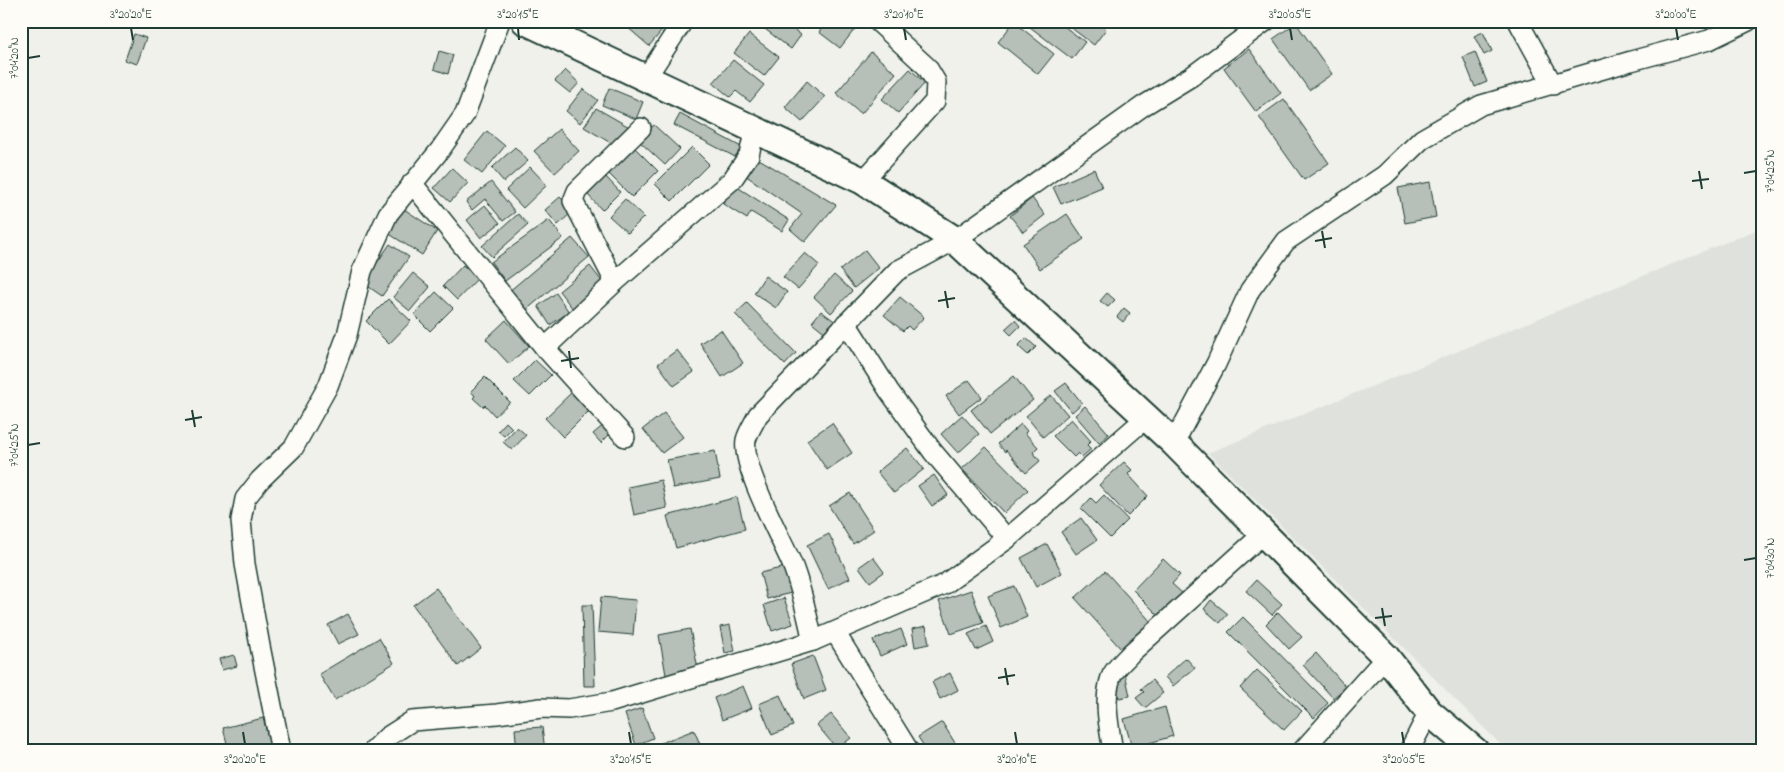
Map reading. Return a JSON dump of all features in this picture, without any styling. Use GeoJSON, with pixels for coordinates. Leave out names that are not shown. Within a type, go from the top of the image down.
{"type":"FeatureCollection","features":[{"type":"Feature","properties":{"kind":"street"},"geometry":{"type":"LineString","coordinates":[[281,751],[246,564],[241,520],[245,499],[260,480],[294,447],[328,386],[347,335],[362,271],[388,214],[412,182],[440,150],[465,114],[500,21]]}},
{"type":"Feature","properties":{"kind":"street"},"geometry":{"type":"LineString","coordinates":[[525,21],[863,181],[955,240],[1174,443],[1386,657],[1429,712],[1470,749]]}},
{"type":"Feature","properties":{"kind":"street"},"geometry":{"type":"LineString","coordinates":[[646,78],[683,21]]}},
{"type":"Feature","properties":{"kind":"street"},"geometry":{"type":"LineString","coordinates":[[863,181],[935,100],[936,82],[927,67],[877,21]]}},
{"type":"Feature","properties":{"kind":"street"},"geometry":{"type":"LineString","coordinates":[[813,641],[804,602],[792,564],[774,527],[749,462],[746,440],[758,416],[897,271],[955,240],[1143,106],[1192,76],[1266,21]]}},
{"type":"Feature","properties":{"kind":"street"},"geometry":{"type":"LineString","coordinates":[[1518,21],[1553,84]]}},
{"type":"Feature","properties":{"kind":"street"},"geometry":{"type":"LineString","coordinates":[[1174,443],[1216,364],[1250,290],[1286,241],[1385,175],[1422,140],[1481,105],[1631,60],[1709,40],[1748,21]]}},
{"type":"Feature","properties":{"kind":"street"},"geometry":{"type":"LineString","coordinates":[[615,282],[572,201],[577,191],[640,128]]}},
{"type":"Feature","properties":{"kind":"street"},"geometry":{"type":"LineString","coordinates":[[545,348],[615,282],[732,180],[749,154],[755,129]]}},
{"type":"Feature","properties":{"kind":"street"},"geometry":{"type":"LineString","coordinates":[[412,182],[545,348],[625,437]]}},
{"type":"Feature","properties":{"kind":"street"},"geometry":{"type":"LineString","coordinates":[[846,324],[889,391],[933,452],[1007,539]]}},
{"type":"Feature","properties":{"kind":"street"},"geometry":{"type":"LineString","coordinates":[[373,751],[388,737],[412,721],[497,714],[540,708],[569,710],[612,702],[813,641],[835,632],[945,584],[1007,539],[1148,418]]}},
{"type":"Feature","properties":{"kind":"street"},"geometry":{"type":"LineString","coordinates":[[1113,751],[1107,698],[1112,675],[1131,653],[1264,534]]}},
{"type":"Feature","properties":{"kind":"street"},"geometry":{"type":"LineString","coordinates":[[835,632],[909,751]]}},
{"type":"Feature","properties":{"kind":"street"},"geometry":{"type":"LineString","coordinates":[[1302,751],[1386,657]]}},
{"type":"Feature","properties":{"kind":"street"},"geometry":{"type":"LineString","coordinates":[[1409,751],[1429,712]]}},
{"type":"Feature","properties":{"kind":"shaded area"},"geometry":{"type":"Polygon","coordinates":[[[1763,227],[1763,751],[1507,751],[1208,453],[1763,227]]]}},
{"type":"Feature","properties":{"kind":"building"},"geometry":{"type":"Polygon","coordinates":[[[630,21],[670,21],[649,46],[626,26],[630,21]]]}},
{"type":"Feature","properties":{"kind":"building"},"geometry":{"type":"Polygon","coordinates":[[[765,21],[783,21],[801,35],[791,49],[761,26],[765,21]]]}},
{"type":"Feature","properties":{"kind":"building"},"geometry":{"type":"Polygon","coordinates":[[[827,21],[845,21],[855,29],[840,48],[819,32],[827,21]]]}},
{"type":"Feature","properties":{"kind":"building"},"geometry":{"type":"Polygon","coordinates":[[[1035,21],[1057,21],[1085,42],[1072,59],[1030,27],[1035,21]]]}},
{"type":"Feature","properties":{"kind":"building"},"geometry":{"type":"Polygon","coordinates":[[[1062,21],[1096,21],[1106,29],[1094,45],[1062,21]]]}},
{"type":"Feature","properties":{"kind":"building"},"geometry":{"type":"Polygon","coordinates":[[[1014,22],[1054,54],[1038,74],[998,42],[1014,22]]]}},
{"type":"Feature","properties":{"kind":"building"},"geometry":{"type":"Polygon","coordinates":[[[1296,23],[1332,74],[1309,90],[1273,39],[1296,23]]]}},
{"type":"Feature","properties":{"kind":"building"},"geometry":{"type":"Polygon","coordinates":[[[1483,32],[1492,51],[1484,55],[1474,36],[1483,32]]]}},
{"type":"Feature","properties":{"kind":"building"},"geometry":{"type":"Polygon","coordinates":[[[134,34],[146,38],[137,64],[125,60],[134,34]]]}},
{"type":"Feature","properties":{"kind":"building"},"geometry":{"type":"Polygon","coordinates":[[[749,34],[779,57],[764,76],[734,53],[749,34]]]}},
{"type":"Feature","properties":{"kind":"building"},"geometry":{"type":"Polygon","coordinates":[[[1249,49],[1281,93],[1256,112],[1224,68],[1249,49]]]}},
{"type":"Feature","properties":{"kind":"building"},"geometry":{"type":"Polygon","coordinates":[[[439,51],[453,55],[448,74],[434,69],[439,51]]]}},
{"type":"Feature","properties":{"kind":"building"},"geometry":{"type":"Polygon","coordinates":[[[871,52],[896,73],[861,114],[836,93],[871,52]]]}},
{"type":"Feature","properties":{"kind":"building"},"geometry":{"type":"Polygon","coordinates":[[[1475,52],[1487,82],[1475,87],[1463,57],[1475,52]]]}},
{"type":"Feature","properties":{"kind":"building"},"geometry":{"type":"Polygon","coordinates":[[[733,60],[764,85],[750,102],[736,91],[730,97],[713,83],[733,60]]]}},
{"type":"Feature","properties":{"kind":"building"},"geometry":{"type":"Polygon","coordinates":[[[910,69],[925,83],[898,113],[882,99],[910,69]]]}},
{"type":"Feature","properties":{"kind":"building"},"geometry":{"type":"Polygon","coordinates":[[[565,70],[579,83],[570,93],[555,81],[565,70]]]}},
{"type":"Feature","properties":{"kind":"building"},"geometry":{"type":"Polygon","coordinates":[[[807,81],[825,97],[802,122],[785,107],[807,81]]]}},
{"type":"Feature","properties":{"kind":"building"},"geometry":{"type":"Polygon","coordinates":[[[609,88],[643,102],[636,119],[602,105],[609,88]]]}},
{"type":"Feature","properties":{"kind":"building"},"geometry":{"type":"Polygon","coordinates":[[[583,89],[598,100],[580,123],[566,111],[583,89]]]}},
{"type":"Feature","properties":{"kind":"building"},"geometry":{"type":"Polygon","coordinates":[[[1284,99],[1329,163],[1304,180],[1259,117],[1284,99]]]}},
{"type":"Feature","properties":{"kind":"building"},"geometry":{"type":"Polygon","coordinates":[[[596,108],[631,128],[619,148],[584,127],[596,108]]]}},
{"type":"Feature","properties":{"kind":"building"},"geometry":{"type":"Polygon","coordinates":[[[680,114],[745,149],[739,159],[674,125],[680,114]]]}},
{"type":"Feature","properties":{"kind":"building"},"geometry":{"type":"Polygon","coordinates":[[[654,125],[680,149],[665,165],[639,141],[654,125]]]}},
{"type":"Feature","properties":{"kind":"building"},"geometry":{"type":"Polygon","coordinates":[[[559,129],[579,151],[555,173],[534,151],[559,129]]]}},
{"type":"Feature","properties":{"kind":"building"},"geometry":{"type":"Polygon","coordinates":[[[487,131],[505,146],[482,174],[464,160],[487,131]]]}},
{"type":"Feature","properties":{"kind":"building"},"geometry":{"type":"Polygon","coordinates":[[[633,146],[658,171],[632,197],[607,172],[633,146]]]}},
{"type":"Feature","properties":{"kind":"building"},"geometry":{"type":"Polygon","coordinates":[[[515,147],[528,161],[504,182],[492,168],[515,147]]]}},
{"type":"Feature","properties":{"kind":"building"},"geometry":{"type":"Polygon","coordinates":[[[692,147],[709,164],[672,201],[655,184],[692,147]]]}},
{"type":"Feature","properties":{"kind":"building"},"geometry":{"type":"Polygon","coordinates":[[[754,156],[836,205],[805,242],[790,229],[802,214],[742,173],[754,156]]]}},
{"type":"Feature","properties":{"kind":"building"},"geometry":{"type":"Polygon","coordinates":[[[530,167],[547,185],[523,208],[506,190],[530,167]]]}},
{"type":"Feature","properties":{"kind":"building"},"geometry":{"type":"Polygon","coordinates":[[[452,168],[468,183],[450,202],[434,188],[452,168]]]}},
{"type":"Feature","properties":{"kind":"building"},"geometry":{"type":"Polygon","coordinates":[[[1094,169],[1102,187],[1061,204],[1053,187],[1094,169]]]}},
{"type":"Feature","properties":{"kind":"building"},"geometry":{"type":"Polygon","coordinates":[[[606,177],[620,192],[602,210],[588,195],[606,177]]]}},
{"type":"Feature","properties":{"kind":"building"},"geometry":{"type":"Polygon","coordinates":[[[491,182],[515,212],[503,221],[485,199],[472,210],[466,202],[491,182]]]}},
{"type":"Feature","properties":{"kind":"building"},"geometry":{"type":"Polygon","coordinates":[[[1430,182],[1436,217],[1405,223],[1398,188],[1430,182]]]}},
{"type":"Feature","properties":{"kind":"building"},"geometry":{"type":"Polygon","coordinates":[[[734,185],[789,220],[782,231],[751,212],[747,219],[723,204],[734,185]]]}},
{"type":"Feature","properties":{"kind":"building"},"geometry":{"type":"Polygon","coordinates":[[[560,197],[573,211],[558,225],[545,210],[560,197]]]}},
{"type":"Feature","properties":{"kind":"building"},"geometry":{"type":"Polygon","coordinates":[[[1032,198],[1045,215],[1023,232],[1010,216],[1032,198]]]}},
{"type":"Feature","properties":{"kind":"building"},"geometry":{"type":"Polygon","coordinates":[[[625,199],[644,217],[628,233],[609,216],[625,199]]]}},
{"type":"Feature","properties":{"kind":"building"},"geometry":{"type":"Polygon","coordinates":[[[485,205],[500,223],[481,238],[467,220],[485,205]]]}},
{"type":"Feature","properties":{"kind":"building"},"geometry":{"type":"Polygon","coordinates":[[[404,209],[437,231],[422,255],[388,233],[404,209]]]}},
{"type":"Feature","properties":{"kind":"building"},"geometry":{"type":"Polygon","coordinates":[[[518,214],[528,225],[492,257],[482,246],[518,214]]]}},
{"type":"Feature","properties":{"kind":"building"},"geometry":{"type":"Polygon","coordinates":[[[1067,214],[1084,239],[1040,269],[1023,244],[1067,214]]]}},
{"type":"Feature","properties":{"kind":"building"},"geometry":{"type":"Polygon","coordinates":[[[549,220],[563,238],[505,281],[491,262],[549,220]]]}},
{"type":"Feature","properties":{"kind":"building"},"geometry":{"type":"Polygon","coordinates":[[[572,238],[589,257],[524,312],[507,293],[572,238]]]}},
{"type":"Feature","properties":{"kind":"building"},"geometry":{"type":"Polygon","coordinates":[[[390,244],[409,257],[382,296],[363,283],[390,244]]]}},
{"type":"Feature","properties":{"kind":"building"},"geometry":{"type":"Polygon","coordinates":[[[865,250],[879,268],[854,288],[840,270],[865,250]]]}},
{"type":"Feature","properties":{"kind":"building"},"geometry":{"type":"Polygon","coordinates":[[[805,253],[819,265],[798,289],[783,277],[805,253]]]}},
{"type":"Feature","properties":{"kind":"building"},"geometry":{"type":"Polygon","coordinates":[[[463,265],[477,279],[457,300],[443,286],[463,265]]]}},
{"type":"Feature","properties":{"kind":"building"},"geometry":{"type":"Polygon","coordinates":[[[590,266],[604,284],[573,309],[559,291],[590,266]]]}},
{"type":"Feature","properties":{"kind":"building"},"geometry":{"type":"Polygon","coordinates":[[[413,273],[430,287],[410,311],[393,297],[413,273]]]}},
{"type":"Feature","properties":{"kind":"building"},"geometry":{"type":"Polygon","coordinates":[[[834,275],[852,291],[831,313],[814,297],[834,275]]]}},
{"type":"Feature","properties":{"kind":"building"},"geometry":{"type":"Polygon","coordinates":[[[765,276],[787,292],[776,308],[754,293],[765,276]]]}},
{"type":"Feature","properties":{"kind":"building"},"geometry":{"type":"Polygon","coordinates":[[[436,292],[453,308],[430,331],[414,315],[436,292]]]}},
{"type":"Feature","properties":{"kind":"building"},"geometry":{"type":"Polygon","coordinates":[[[556,293],[569,312],[550,325],[538,306],[556,293]]]}},
{"type":"Feature","properties":{"kind":"building"},"geometry":{"type":"Polygon","coordinates":[[[1107,293],[1115,300],[1108,307],[1100,301],[1107,293]]]}},
{"type":"Feature","properties":{"kind":"building"},"geometry":{"type":"Polygon","coordinates":[[[900,297],[924,317],[912,330],[908,326],[903,331],[884,315],[900,297]]]}},
{"type":"Feature","properties":{"kind":"building"},"geometry":{"type":"Polygon","coordinates":[[[388,299],[411,321],[389,344],[366,321],[388,299]]]}},
{"type":"Feature","properties":{"kind":"building"},"geometry":{"type":"Polygon","coordinates":[[[747,303],[796,353],[785,365],[735,314],[747,303]]]}},
{"type":"Feature","properties":{"kind":"building"},"geometry":{"type":"Polygon","coordinates":[[[1124,308],[1130,313],[1123,322],[1117,317],[1124,308]]]}},
{"type":"Feature","properties":{"kind":"building"},"geometry":{"type":"Polygon","coordinates":[[[821,311],[837,323],[828,335],[812,322],[821,311]]]}},
{"type":"Feature","properties":{"kind":"building"},"geometry":{"type":"Polygon","coordinates":[[[506,320],[529,346],[509,364],[486,339],[506,320]]]}},
{"type":"Feature","properties":{"kind":"building"},"geometry":{"type":"Polygon","coordinates":[[[1015,320],[1020,326],[1011,335],[1005,329],[1015,320]]]}},
{"type":"Feature","properties":{"kind":"building"},"geometry":{"type":"Polygon","coordinates":[[[721,330],[743,363],[722,377],[700,343],[721,330]]]}},
{"type":"Feature","properties":{"kind":"building"},"geometry":{"type":"Polygon","coordinates":[[[1026,338],[1036,347],[1028,355],[1018,346],[1026,338]]]}},
{"type":"Feature","properties":{"kind":"building"},"geometry":{"type":"Polygon","coordinates":[[[677,350],[694,372],[674,386],[658,364],[677,350]]]}},
{"type":"Feature","properties":{"kind":"building"},"geometry":{"type":"Polygon","coordinates":[[[535,360],[551,375],[530,396],[514,381],[535,360]]]}},
{"type":"Feature","properties":{"kind":"building"},"geometry":{"type":"Polygon","coordinates":[[[1014,376],[1033,400],[990,434],[971,410],[1014,376]]]}},
{"type":"Feature","properties":{"kind":"building"},"geometry":{"type":"Polygon","coordinates":[[[485,377],[510,402],[495,416],[485,405],[483,407],[473,398],[475,396],[471,391],[485,377]]]}},
{"type":"Feature","properties":{"kind":"building"},"geometry":{"type":"Polygon","coordinates":[[[969,380],[982,397],[959,414],[946,396],[969,380]]]}},
{"type":"Feature","properties":{"kind":"building"},"geometry":{"type":"Polygon","coordinates":[[[1066,383],[1082,403],[1072,412],[1055,391],[1066,383]]]}},
{"type":"Feature","properties":{"kind":"building"},"geometry":{"type":"Polygon","coordinates":[[[571,393],[589,411],[563,437],[545,418],[571,393]]]}},
{"type":"Feature","properties":{"kind":"building"},"geometry":{"type":"Polygon","coordinates":[[[1051,395],[1068,415],[1043,437],[1026,416],[1051,395]]]}},
{"type":"Feature","properties":{"kind":"building"},"geometry":{"type":"Polygon","coordinates":[[[1085,406],[1109,434],[1099,443],[1075,415],[1085,406]]]}},
{"type":"Feature","properties":{"kind":"building"},"geometry":{"type":"Polygon","coordinates":[[[664,413],[683,437],[662,453],[643,429],[664,413]]]}},
{"type":"Feature","properties":{"kind":"building"},"geometry":{"type":"Polygon","coordinates":[[[962,415],[979,434],[958,453],[941,434],[962,415]]]}},
{"type":"Feature","properties":{"kind":"building"},"geometry":{"type":"Polygon","coordinates":[[[1071,419],[1091,441],[1087,445],[1091,449],[1082,457],[1078,453],[1074,457],[1053,436],[1071,419]]]}},
{"type":"Feature","properties":{"kind":"building"},"geometry":{"type":"Polygon","coordinates":[[[506,422],[512,428],[504,436],[498,431],[506,422]]]}},
{"type":"Feature","properties":{"kind":"building"},"geometry":{"type":"Polygon","coordinates":[[[606,423],[613,431],[601,443],[593,434],[606,423]]]}},
{"type":"Feature","properties":{"kind":"building"},"geometry":{"type":"Polygon","coordinates":[[[832,423],[852,453],[827,470],[807,440],[832,423]]]}},
{"type":"Feature","properties":{"kind":"building"},"geometry":{"type":"Polygon","coordinates":[[[1021,424],[1027,431],[1025,433],[1038,447],[1033,452],[1040,461],[1026,473],[1006,450],[1005,452],[998,444],[1021,424]]]}},
{"type":"Feature","properties":{"kind":"building"},"geometry":{"type":"Polygon","coordinates":[[[517,427],[526,435],[512,450],[503,442],[517,427]]]}},
{"type":"Feature","properties":{"kind":"building"},"geometry":{"type":"Polygon","coordinates":[[[986,447],[1028,490],[1004,513],[962,469],[986,447]]]}},
{"type":"Feature","properties":{"kind":"building"},"geometry":{"type":"Polygon","coordinates":[[[907,448],[924,469],[894,493],[877,472],[907,448]]]}},
{"type":"Feature","properties":{"kind":"building"},"geometry":{"type":"Polygon","coordinates":[[[715,451],[720,479],[673,488],[667,460],[715,451]]]}},
{"type":"Feature","properties":{"kind":"building"},"geometry":{"type":"Polygon","coordinates":[[[1124,462],[1132,470],[1128,474],[1148,496],[1128,516],[1099,485],[1124,462]]]}},
{"type":"Feature","properties":{"kind":"building"},"geometry":{"type":"Polygon","coordinates":[[[934,475],[948,495],[932,506],[918,486],[934,475]]]}},
{"type":"Feature","properties":{"kind":"building"},"geometry":{"type":"Polygon","coordinates":[[[661,480],[667,508],[634,515],[628,487],[661,480]]]}},
{"type":"Feature","properties":{"kind":"building"},"geometry":{"type":"Polygon","coordinates":[[[850,493],[874,530],[853,544],[829,506],[850,493]]]}},
{"type":"Feature","properties":{"kind":"building"},"geometry":{"type":"Polygon","coordinates":[[[1104,495],[1128,520],[1110,538],[1081,509],[1091,498],[1096,503],[1104,495]]]}},
{"type":"Feature","properties":{"kind":"building"},"geometry":{"type":"Polygon","coordinates":[[[737,497],[745,529],[676,548],[667,516],[737,497]]]}},
{"type":"Feature","properties":{"kind":"building"},"geometry":{"type":"Polygon","coordinates":[[[1081,518],[1097,540],[1076,554],[1061,532],[1081,518]]]}},
{"type":"Feature","properties":{"kind":"building"},"geometry":{"type":"Polygon","coordinates":[[[829,534],[850,578],[828,589],[807,545],[829,534]]]}},
{"type":"Feature","properties":{"kind":"building"},"geometry":{"type":"Polygon","coordinates":[[[1047,544],[1062,573],[1036,587],[1021,558],[1047,544]]]}},
{"type":"Feature","properties":{"kind":"building"},"geometry":{"type":"Polygon","coordinates":[[[873,557],[884,572],[870,582],[859,567],[873,557]]]}},
{"type":"Feature","properties":{"kind":"building"},"geometry":{"type":"Polygon","coordinates":[[[1163,559],[1180,575],[1172,584],[1182,593],[1159,616],[1133,590],[1163,559]]]}},
{"type":"Feature","properties":{"kind":"building"},"geometry":{"type":"Polygon","coordinates":[[[789,566],[795,592],[767,599],[760,573],[789,566]]]}},
{"type":"Feature","properties":{"kind":"building"},"geometry":{"type":"Polygon","coordinates":[[[1105,571],[1152,623],[1122,650],[1075,598],[1105,571]]]}},
{"type":"Feature","properties":{"kind":"building"},"geometry":{"type":"Polygon","coordinates":[[[1256,580],[1282,604],[1272,615],[1246,591],[1256,580]]]}},
{"type":"Feature","properties":{"kind":"building"},"geometry":{"type":"Polygon","coordinates":[[[1014,586],[1027,617],[1001,628],[988,596],[1014,586]]]}},
{"type":"Feature","properties":{"kind":"building"},"geometry":{"type":"Polygon","coordinates":[[[436,588],[481,648],[458,666],[413,605],[436,588]]]}},
{"type":"Feature","properties":{"kind":"building"},"geometry":{"type":"Polygon","coordinates":[[[971,590],[983,623],[951,634],[939,601],[971,590]]]}},
{"type":"Feature","properties":{"kind":"building"},"geometry":{"type":"Polygon","coordinates":[[[601,597],[636,600],[633,635],[598,632],[601,597]]]}},
{"type":"Feature","properties":{"kind":"building"},"geometry":{"type":"Polygon","coordinates":[[[784,598],[793,624],[772,631],[764,605],[784,598]]]}},
{"type":"Feature","properties":{"kind":"building"},"geometry":{"type":"Polygon","coordinates":[[[1211,600],[1228,614],[1220,623],[1204,609],[1211,600]]]}},
{"type":"Feature","properties":{"kind":"building"},"geometry":{"type":"Polygon","coordinates":[[[582,605],[592,605],[595,686],[584,686],[582,605]]]}},
{"type":"Feature","properties":{"kind":"building"},"geometry":{"type":"Polygon","coordinates":[[[1278,612],[1302,637],[1289,649],[1266,624],[1278,612]]]}},
{"type":"Feature","properties":{"kind":"building"},"geometry":{"type":"Polygon","coordinates":[[[348,614],[359,634],[338,644],[328,625],[348,614]]]}},
{"type":"Feature","properties":{"kind":"building"},"geometry":{"type":"Polygon","coordinates":[[[1243,617],[1328,703],[1314,718],[1228,632],[1243,617]]]}},
{"type":"Feature","properties":{"kind":"building"},"geometry":{"type":"Polygon","coordinates":[[[730,625],[735,651],[725,653],[720,627],[730,625]]]}},
{"type":"Feature","properties":{"kind":"building"},"geometry":{"type":"Polygon","coordinates":[[[926,626],[929,644],[915,647],[912,629],[926,626]]]}},
{"type":"Feature","properties":{"kind":"building"},"geometry":{"type":"Polygon","coordinates":[[[986,626],[993,642],[976,650],[968,634],[986,626]]]}},
{"type":"Feature","properties":{"kind":"building"},"geometry":{"type":"Polygon","coordinates":[[[690,629],[698,669],[666,675],[659,635],[690,629]]]}},
{"type":"Feature","properties":{"kind":"building"},"geometry":{"type":"Polygon","coordinates":[[[901,629],[907,644],[880,656],[873,640],[901,629]]]}},
{"type":"Feature","properties":{"kind":"building"},"geometry":{"type":"Polygon","coordinates":[[[379,638],[394,663],[335,700],[319,674],[379,638]]]}},
{"type":"Feature","properties":{"kind":"building"},"geometry":{"type":"Polygon","coordinates":[[[1316,653],[1346,687],[1333,698],[1303,665],[1316,653]]]}},
{"type":"Feature","properties":{"kind":"building"},"geometry":{"type":"Polygon","coordinates":[[[234,655],[237,666],[222,670],[219,659],[234,655]]]}},
{"type":"Feature","properties":{"kind":"building"},"geometry":{"type":"Polygon","coordinates":[[[813,656],[826,690],[804,699],[791,664],[813,656]]]}},
{"type":"Feature","properties":{"kind":"building"},"geometry":{"type":"Polygon","coordinates":[[[1186,658],[1195,668],[1173,686],[1165,677],[1186,658]]]}},
{"type":"Feature","properties":{"kind":"building"},"geometry":{"type":"Polygon","coordinates":[[[1257,670],[1302,711],[1284,730],[1240,688],[1257,670]]]}},
{"type":"Feature","properties":{"kind":"building"},"geometry":{"type":"Polygon","coordinates":[[[950,673],[958,690],[940,699],[932,682],[950,673]]]}},
{"type":"Feature","properties":{"kind":"building"},"geometry":{"type":"Polygon","coordinates":[[[1125,673],[1130,696],[1119,698],[1114,676],[1125,673]]]}},
{"type":"Feature","properties":{"kind":"building"},"geometry":{"type":"Polygon","coordinates":[[[1152,680],[1163,693],[1145,708],[1136,698],[1144,692],[1141,689],[1152,680]]]}},
{"type":"Feature","properties":{"kind":"building"},"geometry":{"type":"Polygon","coordinates":[[[743,686],[752,708],[722,720],[714,698],[743,686]]]}},
{"type":"Feature","properties":{"kind":"building"},"geometry":{"type":"Polygon","coordinates":[[[780,695],[793,726],[772,735],[759,704],[780,695]]]}},
{"type":"Feature","properties":{"kind":"building"},"geometry":{"type":"Polygon","coordinates":[[[1165,707],[1173,736],[1132,748],[1124,719],[1165,707]]]}},
{"type":"Feature","properties":{"kind":"building"},"geometry":{"type":"Polygon","coordinates":[[[642,708],[653,738],[636,745],[625,714],[642,708]]]}},
{"type":"Feature","properties":{"kind":"building"},"geometry":{"type":"Polygon","coordinates":[[[831,714],[851,738],[837,749],[817,725],[831,714]]]}},
{"type":"Feature","properties":{"kind":"building"},"geometry":{"type":"Polygon","coordinates":[[[263,718],[271,747],[257,751],[229,751],[223,728],[263,718]]]}},
{"type":"Feature","properties":{"kind":"building"},"geometry":{"type":"Polygon","coordinates":[[[942,722],[960,751],[927,751],[918,737],[942,722]]]}},
{"type":"Feature","properties":{"kind":"building"},"geometry":{"type":"Polygon","coordinates":[[[542,727],[545,751],[517,751],[515,729],[542,727]]]}},
{"type":"Feature","properties":{"kind":"building"},"geometry":{"type":"Polygon","coordinates":[[[694,730],[702,749],[696,751],[649,751],[648,748],[694,730]]]}}]}
